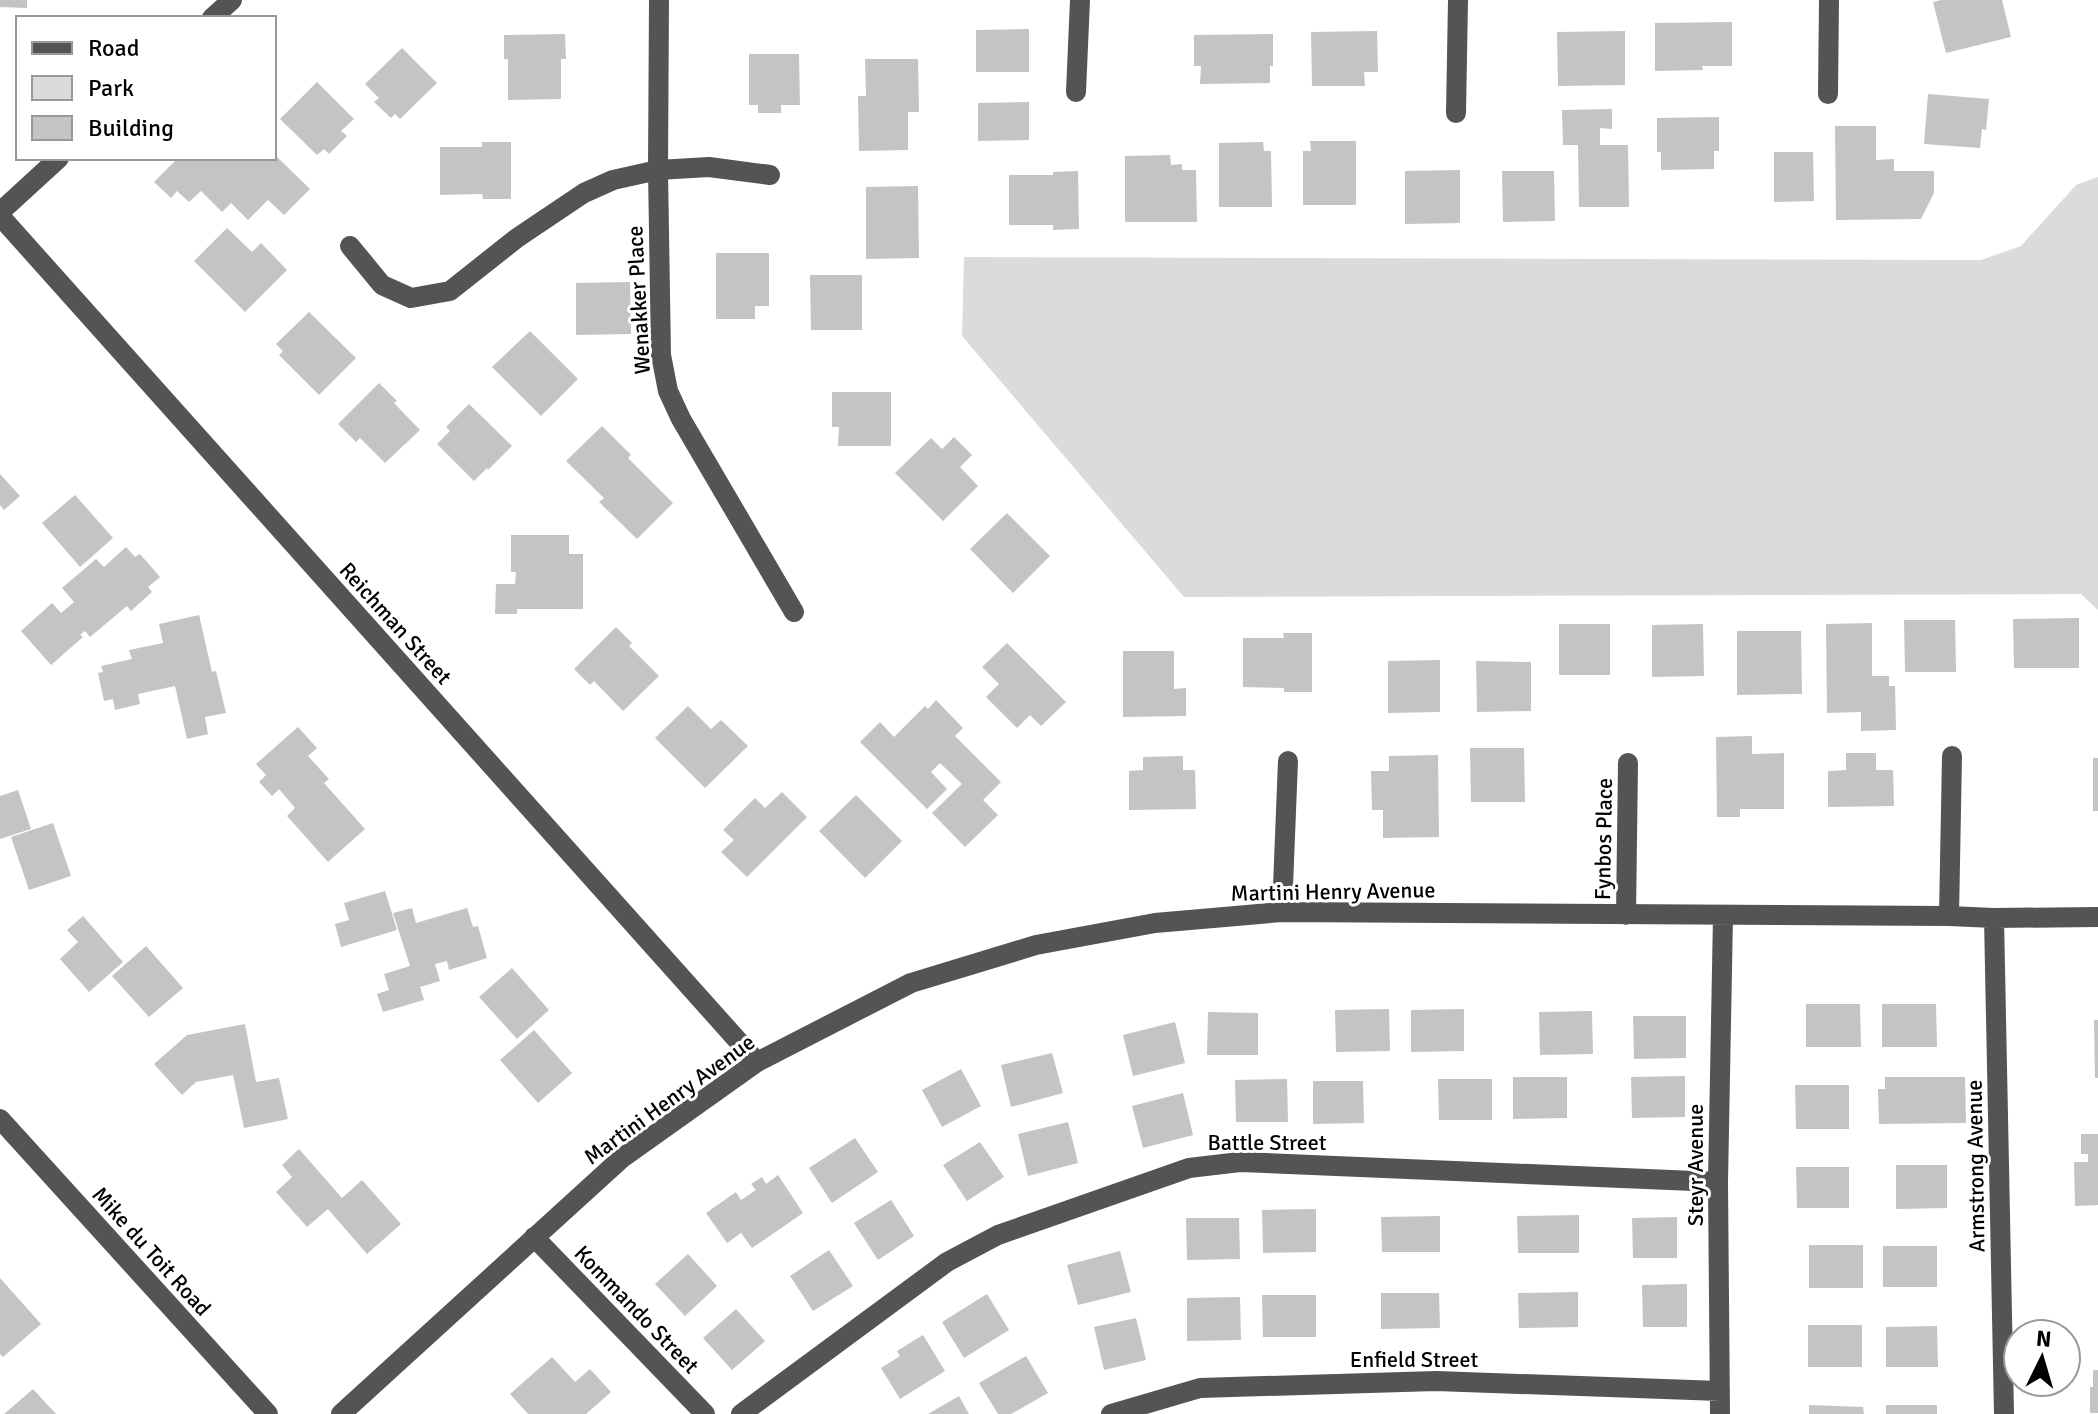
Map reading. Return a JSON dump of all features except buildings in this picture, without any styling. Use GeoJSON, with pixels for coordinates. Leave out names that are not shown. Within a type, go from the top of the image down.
{"type":"FeatureCollection","features":[{"type":"Feature","properties":{"kind":"street"},"geometry":{"type":"LineString","coordinates":[[214,16],[232,0]]}},
{"type":"Feature","properties":{"kind":"street","name":"Wenakker Place"},"geometry":{"type":"LineString","coordinates":[[659,0],[661,355],[668,391],[681,419],[794,612]]}},
{"type":"Feature","properties":{"kind":"street"},"geometry":{"type":"LineString","coordinates":[[1076,92],[1080,0]]}},
{"type":"Feature","properties":{"kind":"street"},"geometry":{"type":"LineString","coordinates":[[1456,113],[1458,0]]}},
{"type":"Feature","properties":{"kind":"street"},"geometry":{"type":"LineString","coordinates":[[1828,94],[1829,0]]}},
{"type":"Feature","properties":{"kind":"street"},"geometry":{"type":"LineString","coordinates":[[0,214],[57,160]]}},
{"type":"Feature","properties":{"kind":"street"},"geometry":{"type":"LineString","coordinates":[[350,246],[382,285],[411,298],[450,291],[517,238],[584,193],[613,180],[658,170],[709,167],[770,175]]}},
{"type":"Feature","properties":{"kind":"street","name":"Reichman Street"},"geometry":{"type":"LineString","coordinates":[[0,214],[757,1062]]}},
{"type":"Feature","properties":{"kind":"street"},"geometry":{"type":"LineString","coordinates":[[1949,916],[1952,756]]}},
{"type":"Feature","properties":{"kind":"street"},"geometry":{"type":"LineString","coordinates":[[1282,912],[1288,761]]}},
{"type":"Feature","properties":{"kind":"street","name":"Fynbos Place"},"geometry":{"type":"LineString","coordinates":[[1626,915],[1628,763]]}},
{"type":"Feature","properties":{"kind":"street","name":"Martini Henry Avenue"},"geometry":{"type":"LineString","coordinates":[[341,1414],[622,1158],[757,1062],[911,983],[1036,945],[1155,923],[1282,912],[2098,917]]}},
{"type":"Feature","properties":{"kind":"street","name":"Steyr Avenue"},"geometry":{"type":"LineString","coordinates":[[1720,1414],[1718,1182],[1723,916]]}},
{"type":"Feature","properties":{"kind":"street","name":"Armstrong Avenue"},"geometry":{"type":"LineString","coordinates":[[1994,918],[2004,1414]]}},
{"type":"Feature","properties":{"kind":"street","name":"Mike du Toit Road"},"geometry":{"type":"LineString","coordinates":[[0,1119],[268,1414]]}},
{"type":"Feature","properties":{"kind":"street","name":"Battle Street"},"geometry":{"type":"LineString","coordinates":[[741,1414],[947,1262],[998,1235],[1189,1168],[1240,1162],[1718,1182]]}},
{"type":"Feature","properties":{"kind":"street","name":"Kommando Street"},"geometry":{"type":"LineString","coordinates":[[534,1237],[705,1414]]}},
{"type":"Feature","properties":{"kind":"street","name":"Enfield Street"},"geometry":{"type":"LineString","coordinates":[[1111,1414],[1200,1388],[1436,1381],[1720,1391]]}},
{"type":"Feature","properties":{"kind":"green space"},"geometry":{"type":"Polygon","coordinates":[[[2098,177],[2098,610],[2081,594],[1184,597],[962,336],[964,257],[1981,260],[2021,246],[2076,185],[2098,177]]]}}]}
